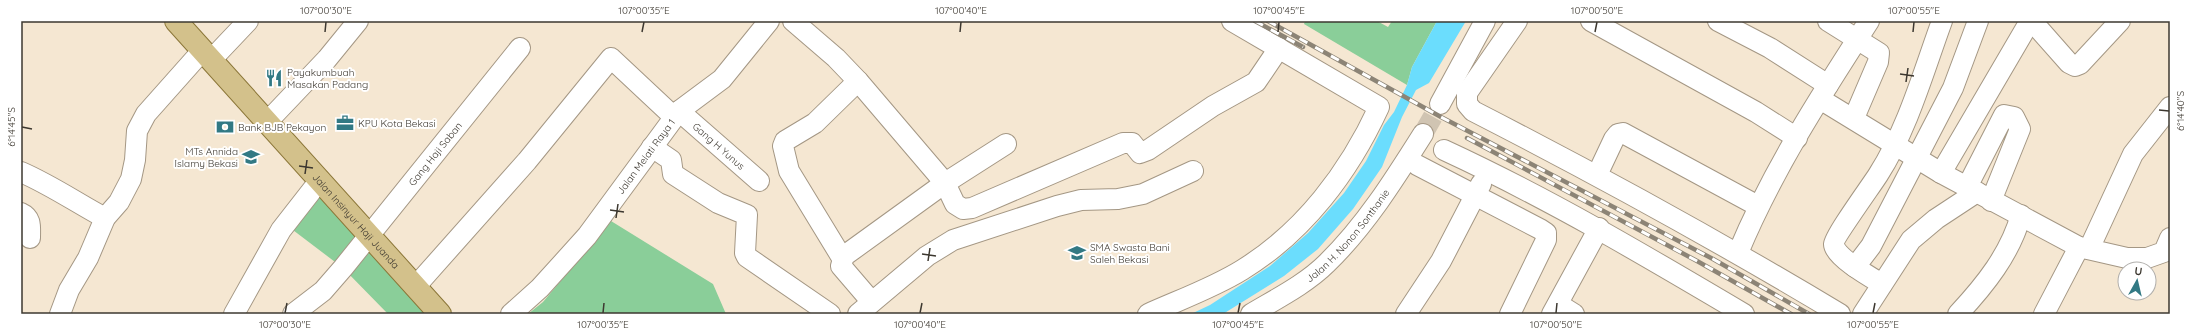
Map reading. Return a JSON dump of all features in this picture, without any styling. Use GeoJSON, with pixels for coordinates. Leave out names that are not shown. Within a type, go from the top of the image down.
{"type":"FeatureCollection","features":[{"type":"Feature","properties":{"kind":"main road","name":"Jalan Insinyur Haji Juanda"},"geometry":{"type":"LineString","coordinates":[[176,21],[268,121],[440,314]]}},
{"type":"Feature","properties":{"kind":"street"},"geometry":{"type":"LineString","coordinates":[[60,314],[69,290],[88,258],[105,218],[119,202],[131,179],[135,160],[137,131],[146,114],[207,55],[248,21]]}},
{"type":"Feature","properties":{"kind":"street"},"geometry":{"type":"LineString","coordinates":[[268,121],[327,59],[358,21]]}},
{"type":"Feature","properties":{"kind":"street","name":"Jalan Melati Raya 1"},"geometry":{"type":"LineString","coordinates":[[511,314],[540,288],[587,236],[676,114],[722,79],[769,21]]}},
{"type":"Feature","properties":{"kind":"street"},"geometry":{"type":"LineString","coordinates":[[793,21],[836,58],[858,81],[945,183],[956,204],[961,209],[965,209],[1123,143],[1132,143],[1140,152],[1148,150],[1212,106],[1256,82],[1279,48]]}},
{"type":"Feature","properties":{"kind":"street"},"geometry":{"type":"LineString","coordinates":[[1148,314],[1242,270],[1282,239],[1333,188],[1353,158],[1379,107],[1232,21]]}},
{"type":"Feature","properties":{"kind":"street"},"geometry":{"type":"LineString","coordinates":[[1440,104],[1485,21]]}},
{"type":"Feature","properties":{"kind":"street"},"geometry":{"type":"LineString","coordinates":[[1517,21],[1467,93],[1467,104],[1473,111],[1597,175],[1738,253],[1840,314]]}},
{"type":"Feature","properties":{"kind":"street"},"geometry":{"type":"LineString","coordinates":[[1591,21],[1756,112],[1797,138]]}},
{"type":"Feature","properties":{"kind":"street"},"geometry":{"type":"LineString","coordinates":[[1718,21],[1770,48],[1854,118],[1897,144],[1916,158],[1978,193],[2084,248],[2127,258],[2147,258],[2164,252],[2170,238]]}},
{"type":"Feature","properties":{"kind":"street"},"geometry":{"type":"LineString","coordinates":[[1828,21],[1878,51],[1879,58],[1854,118]]}},
{"type":"Feature","properties":{"kind":"street"},"geometry":{"type":"LineString","coordinates":[[1738,253],[1758,206],[1824,92],[1869,21]]}},
{"type":"Feature","properties":{"kind":"street"},"geometry":{"type":"LineString","coordinates":[[1882,284],[1855,268],[1836,250],[1834,245],[1837,235],[1854,212],[1897,144],[1942,21]]}},
{"type":"Feature","properties":{"kind":"street"},"geometry":{"type":"LineString","coordinates":[[1855,268],[1871,246],[1953,88],[1978,21]]}},
{"type":"Feature","properties":{"kind":"street"},"geometry":{"type":"LineString","coordinates":[[1942,173],[2031,21],[2069,63],[2075,66],[2080,64],[2120,21]]}},
{"type":"Feature","properties":{"kind":"street","name":"Gang Haji Saban"},"geometry":{"type":"LineString","coordinates":[[293,314],[322,291],[343,268],[368,234],[453,132],[520,48]]}},
{"type":"Feature","properties":{"kind":"street","name":"Gang H Yunus"},"geometry":{"type":"LineString","coordinates":[[415,287],[527,161],[611,58],[676,114],[759,181]]}},
{"type":"Feature","properties":{"kind":"street"},"geometry":{"type":"LineString","coordinates":[[858,81],[815,123],[786,141],[783,146],[789,171],[842,258],[841,266],[865,308],[927,256],[953,240],[1057,206],[1081,200],[1118,199],[1143,194],[1193,171]]}},
{"type":"Feature","properties":{"kind":"street"},"geometry":{"type":"LineString","coordinates":[[2044,314],[2084,248],[2133,154],[2170,107]]}},
{"type":"Feature","properties":{"kind":"street"},"geometry":{"type":"LineString","coordinates":[[1597,175],[1616,136],[1623,133],[1758,206]]}},
{"type":"Feature","properties":{"kind":"street","name":"Jalan H. Nonon Sonthanie"},"geometry":{"type":"LineString","coordinates":[[1251,314],[1291,290],[1326,264],[1355,233],[1390,186],[1423,134]]}},
{"type":"Feature","properties":{"kind":"street"},"geometry":{"type":"LineString","coordinates":[[842,258],[945,183],[1006,144]]}},
{"type":"Feature","properties":{"kind":"street"},"geometry":{"type":"LineString","coordinates":[[652,147],[671,160],[673,174],[718,203],[747,215],[745,253],[747,257],[830,314]]}},
{"type":"Feature","properties":{"kind":"street"},"geometry":{"type":"LineString","coordinates":[[1444,150],[1488,170],[1599,228],[1744,314]]}},
{"type":"Feature","properties":{"kind":"street"},"geometry":{"type":"LineString","coordinates":[[1417,164],[1546,233],[1546,240],[1510,314]]}},
{"type":"Feature","properties":{"kind":"street"},"geometry":{"type":"LineString","coordinates":[[1406,314],[1441,261],[1488,170]]}},
{"type":"Feature","properties":{"kind":"street"},"geometry":{"type":"LineString","coordinates":[[21,172],[47,184],[71,200],[105,218]]}},
{"type":"Feature","properties":{"kind":"street"},"geometry":{"type":"LineString","coordinates":[[234,314],[281,230],[320,180]]}},
{"type":"Feature","properties":{"kind":"street"},"geometry":{"type":"LineString","coordinates":[[1863,314],[1911,240],[1936,219],[1978,193]]}},
{"type":"Feature","properties":{"kind":"street"},"geometry":{"type":"LineString","coordinates":[[21,213],[27,216],[30,222],[30,238]]}},
{"type":"Feature","properties":{"kind":"street"},"geometry":{"type":"LineString","coordinates":[[1958,314],[1980,290],[1996,268],[2008,248],[2021,215]]}},
{"type":"Feature","properties":{"kind":"street"},"geometry":{"type":"LineString","coordinates":[[1561,311],[1599,228]]}},
{"type":"Feature","properties":{"kind":"green space"},"geometry":{"type":"Polygon","coordinates":[[[1305,21],[1377,21],[1388,27],[1392,21],[1437,21],[1412,67],[1407,85],[1304,24],[1305,21]]]}},
{"type":"Feature","properties":{"kind":"green space"},"geometry":{"type":"Polygon","coordinates":[[[320,180],[442,314],[388,314],[343,268],[285,224],[320,180]]]}},
{"type":"Feature","properties":{"kind":"green space"},"geometry":{"type":"Polygon","coordinates":[[[611,221],[713,284],[726,314],[528,314],[543,302],[611,221]]]}},
{"type":"Feature","properties":{"kind":"water"},"geometry":{"type":"Polygon","coordinates":[[[1437,21],[1466,21],[1429,83],[1416,90],[1402,117],[1382,167],[1353,209],[1318,249],[1284,276],[1223,314],[1191,314],[1210,305],[1270,266],[1308,233],[1344,193],[1366,161],[1384,125],[1394,112],[1407,85],[1412,67],[1437,21]]]}},
{"type":"Feature","properties":{"kind":"tunnel"},"geometry":{"type":"LineString","coordinates":[[1423,134],[1440,104]]}},
{"type":"Feature","properties":{"kind":"railway"},"geometry":{"type":"LineString","coordinates":[[1255,21],[1303,47]]}},
{"type":"Feature","properties":{"kind":"railway"},"geometry":{"type":"LineString","coordinates":[[1268,21],[1441,117],[1713,259],[1809,314]]}},
{"type":"Feature","properties":{"kind":"railway"},"geometry":{"type":"LineString","coordinates":[[1467,138],[1697,261],[1791,314]]}},
{"type":"Feature","properties":{"kind":"place","name":"Payakumbuah Masakan Padang"},"geometry":{"type":"Point","coordinates":[274,78]}},
{"type":"Feature","properties":{"kind":"place","name":"KPU Kota Bekasi"},"geometry":{"type":"Point","coordinates":[345,123]}},
{"type":"Feature","properties":{"kind":"place","name":"Bank BJB Pekayon"},"geometry":{"type":"Point","coordinates":[225,127]}},
{"type":"Feature","properties":{"kind":"place","name":"MTs Annida Islamy Bekasi"},"geometry":{"type":"Point","coordinates":[251,157]}},
{"type":"Feature","properties":{"kind":"place","name":"SMA Swasta Bani Saleh Bekasi"},"geometry":{"type":"Point","coordinates":[1077,253]}}]}
